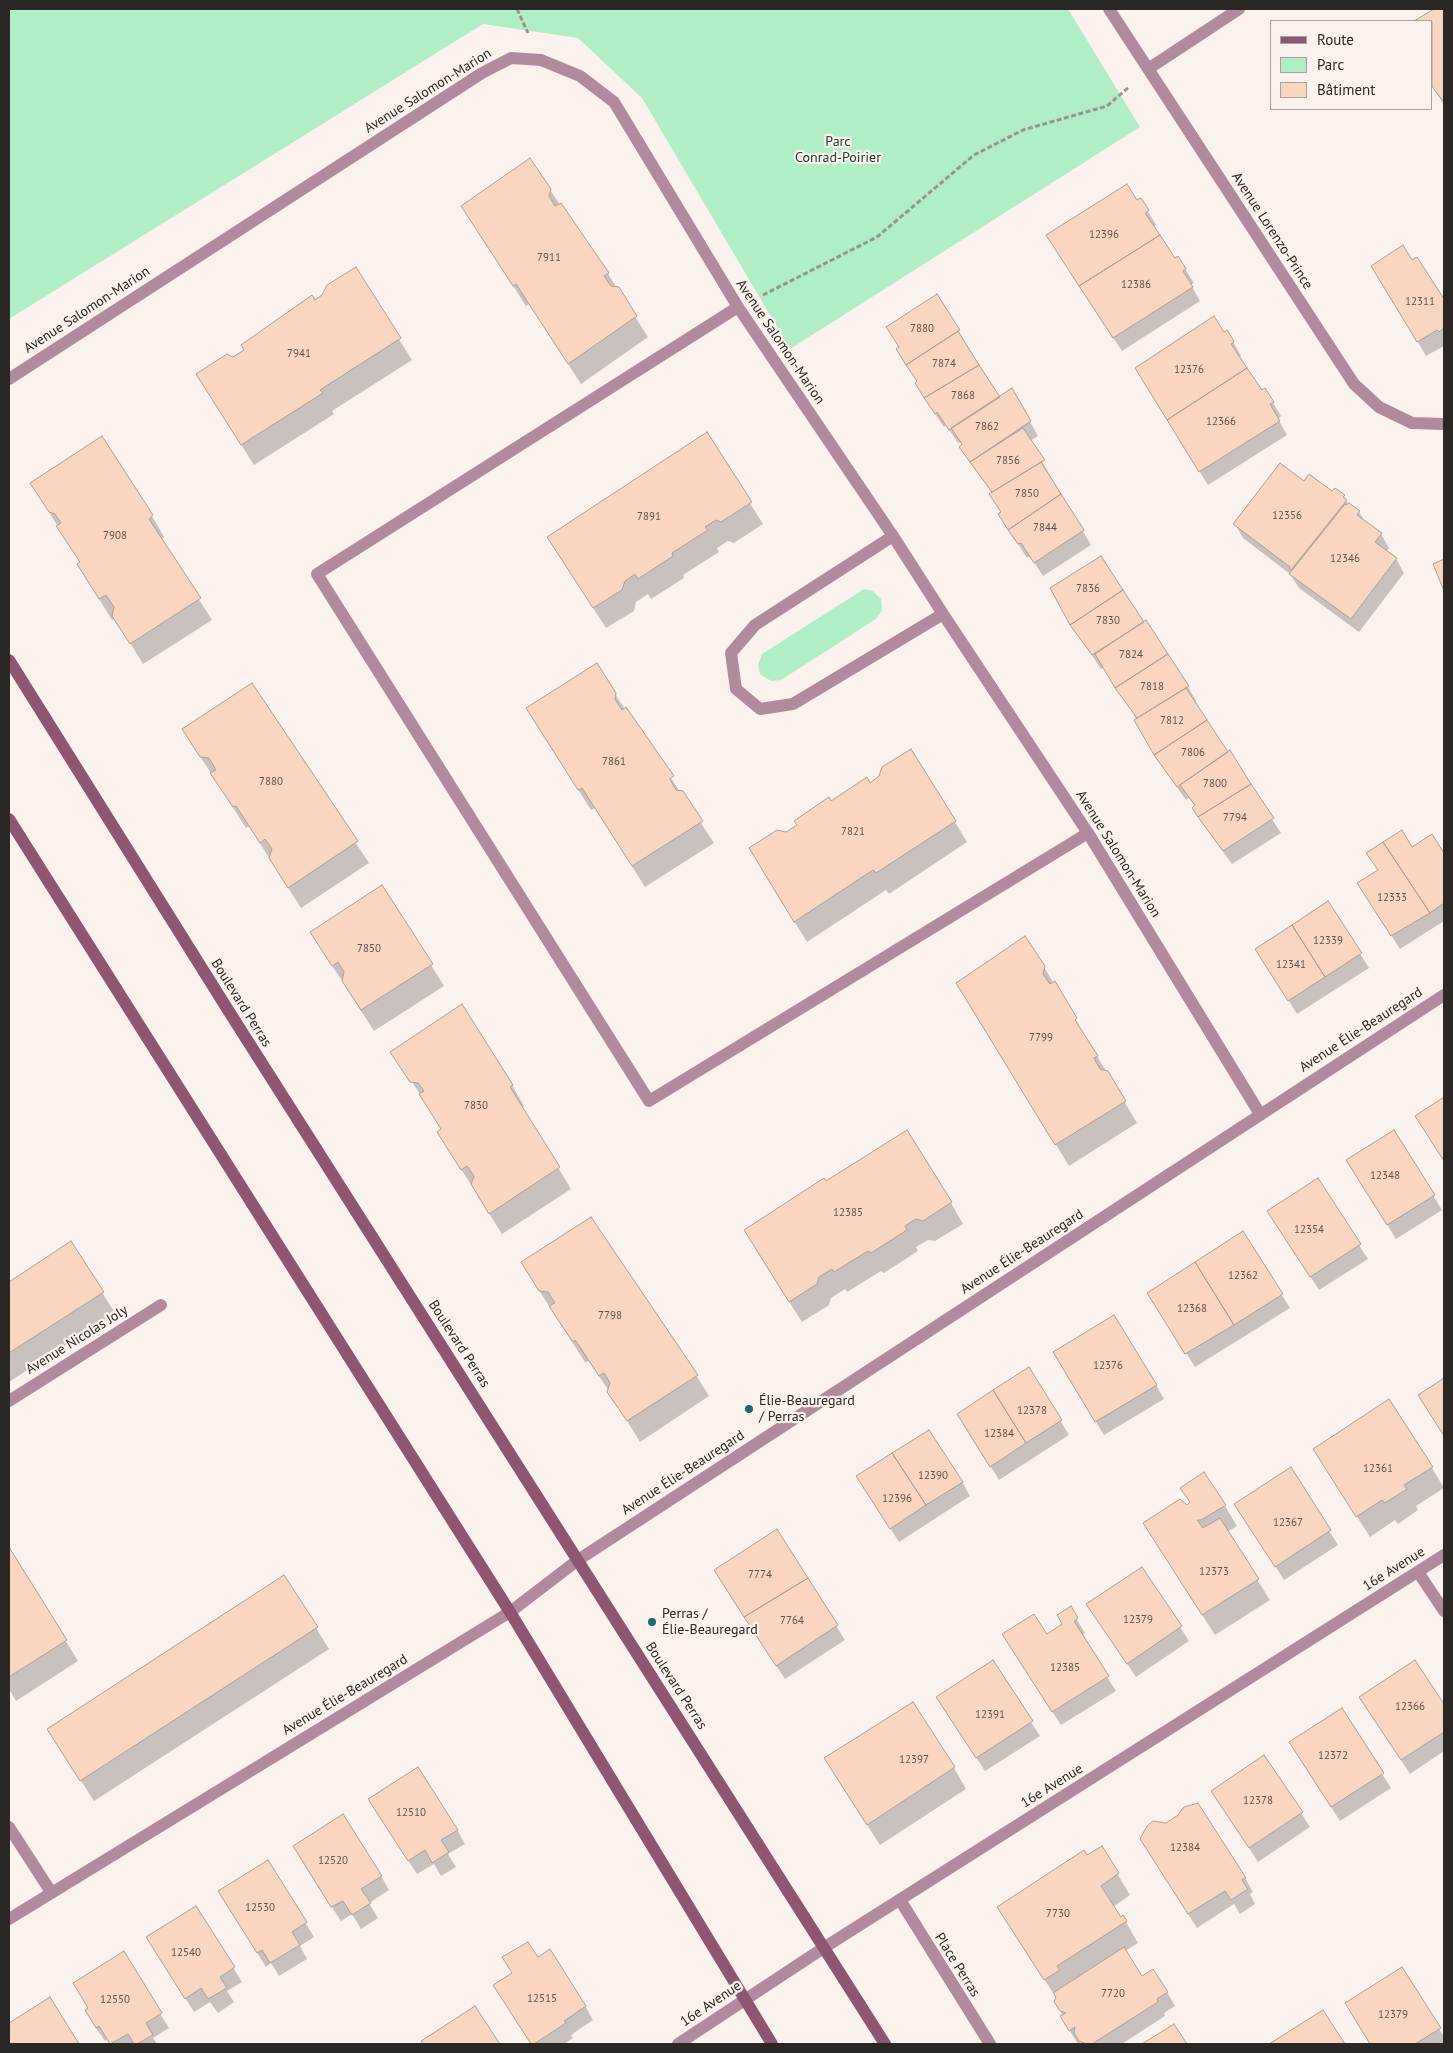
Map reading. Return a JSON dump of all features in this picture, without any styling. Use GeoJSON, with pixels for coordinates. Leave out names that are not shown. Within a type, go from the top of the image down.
{"type":"FeatureCollection","features":[{"type":"Feature","properties":{"kind":"main road","name":"Boulevard Perras"},"geometry":{"type":"LineString","coordinates":[[9,660],[228,1010],[885,2044]]}},
{"type":"Feature","properties":{"kind":"main road"},"geometry":{"type":"LineString","coordinates":[[9,819],[510,1612],[772,2044]]}},
{"type":"Feature","properties":{"kind":"street","name":"Avenue Lorenzo-Prince"},"geometry":{"type":"LineString","coordinates":[[1109,9],[1354,384],[1379,407],[1412,423],[1444,424]]}},
{"type":"Feature","properties":{"kind":"street"},"geometry":{"type":"LineString","coordinates":[[1148,69],[1239,9]]}},
{"type":"Feature","properties":{"kind":"street","name":"Avenue Salomon-Marion"},"geometry":{"type":"LineString","coordinates":[[9,379],[482,73],[511,58],[541,60],[580,76],[614,102],[738,307],[893,536],[1088,833],[1260,1114]]}},
{"type":"Feature","properties":{"kind":"street"},"geometry":{"type":"LineString","coordinates":[[738,307],[317,574],[649,1100],[1088,833]]}},
{"type":"Feature","properties":{"kind":"street"},"geometry":{"type":"LineString","coordinates":[[893,536],[755,624],[731,653],[736,689],[760,710],[793,704],[943,614]]}},
{"type":"Feature","properties":{"kind":"street","name":"Avenue Élie-Beauregard"},"geometry":{"type":"LineString","coordinates":[[9,1919],[510,1612],[578,1560],[1444,995]]}},
{"type":"Feature","properties":{"kind":"street","name":"Avenue Nicolas Joly"},"geometry":{"type":"LineString","coordinates":[[9,1401],[161,1305]]}},
{"type":"Feature","properties":{"kind":"street","name":"16e Avenue"},"geometry":{"type":"LineString","coordinates":[[678,2044],[825,1947],[1444,1555]]}},
{"type":"Feature","properties":{"kind":"street"},"geometry":{"type":"LineString","coordinates":[[1418,1572],[1444,1611]]}},
{"type":"Feature","properties":{"kind":"street"},"geometry":{"type":"LineString","coordinates":[[9,1827],[51,1892]]}},
{"type":"Feature","properties":{"kind":"street","name":"Place Perras"},"geometry":{"type":"LineString","coordinates":[[900,1900],[990,2044]]}},
{"type":"Feature","properties":{"kind":"path"},"geometry":{"type":"LineString","coordinates":[[738,307],[878,237],[974,155],[1023,130],[1107,106],[1148,69]]}},
{"type":"Feature","properties":{"kind":"green space","name":"Parc Conrad-Poirier"},"geometry":{"type":"Polygon","coordinates":[[[9,9],[1068,9],[1140,127],[790,349],[642,98],[578,38],[483,24],[9,319],[9,9]]]}},
{"type":"Feature","properties":{"kind":"green space"},"geometry":{"type":"Polygon","coordinates":[[[864,589],[873,591],[881,599],[882,610],[876,619],[781,680],[771,681],[760,674],[758,665],[762,654],[864,589]]]}},
{"type":"Feature","properties":{"kind":"building"},"geometry":{"type":"Polygon","coordinates":[[[1434,9],[1444,9],[1444,102],[1433,88],[1433,20],[1416,20],[1434,9]]]}},
{"type":"Feature","properties":{"kind":"building"},"geometry":{"type":"Polygon","coordinates":[[[530,158],[551,189],[549,196],[555,206],[561,203],[609,273],[604,276],[611,286],[619,287],[637,316],[568,364],[516,284],[513,286],[461,206],[530,158]]]}},
{"type":"Feature","properties":{"kind":"building"},"geometry":{"type":"Polygon","coordinates":[[[1127,184],[1137,200],[1141,198],[1149,210],[1145,213],[1160,235],[1079,286],[1046,235],[1127,184]]]}},
{"type":"Feature","properties":{"kind":"building"},"geometry":{"type":"Polygon","coordinates":[[[1160,235],[1175,258],[1178,256],[1186,269],[1183,271],[1193,287],[1113,338],[1079,286],[1160,235]]]}},
{"type":"Feature","properties":{"kind":"building"},"geometry":{"type":"Polygon","coordinates":[[[1403,245],[1412,260],[1417,257],[1444,299],[1444,328],[1417,342],[1371,266],[1403,245]]]}},
{"type":"Feature","properties":{"kind":"building"},"geometry":{"type":"Polygon","coordinates":[[[356,267],[401,338],[320,390],[323,393],[241,445],[196,374],[227,354],[233,357],[244,350],[241,345],[312,295],[315,300],[322,295],[327,285],[356,267]]]}},
{"type":"Feature","properties":{"kind":"building"},"geometry":{"type":"Polygon","coordinates":[[[937,294],[960,330],[906,365],[896,349],[899,347],[886,327],[937,294]]]}},
{"type":"Feature","properties":{"kind":"building"},"geometry":{"type":"Polygon","coordinates":[[[1214,316],[1224,332],[1227,330],[1234,341],[1231,344],[1247,368],[1167,420],[1135,368],[1214,316]]]}},
{"type":"Feature","properties":{"kind":"building"},"geometry":{"type":"Polygon","coordinates":[[[958,331],[979,365],[924,398],[915,383],[917,381],[906,365],[958,331]]]}},
{"type":"Feature","properties":{"kind":"building"},"geometry":{"type":"Polygon","coordinates":[[[979,365],[1000,397],[949,430],[937,412],[935,414],[924,398],[979,365]]]}},
{"type":"Feature","properties":{"kind":"building"},"geometry":{"type":"Polygon","coordinates":[[[1247,368],[1262,390],[1265,388],[1274,402],[1270,404],[1280,421],[1199,472],[1167,420],[1247,368]]]}},
{"type":"Feature","properties":{"kind":"building"},"geometry":{"type":"Polygon","coordinates":[[[1012,388],[1031,421],[970,462],[959,447],[962,444],[951,428],[1012,388]]]}},
{"type":"Feature","properties":{"kind":"building"},"geometry":{"type":"Polygon","coordinates":[[[1023,428],[1045,460],[992,492],[970,462],[1023,428]]]}},
{"type":"Feature","properties":{"kind":"building"},"geometry":{"type":"Polygon","coordinates":[[[707,432],[752,502],[721,522],[716,520],[705,527],[708,530],[672,553],[673,556],[638,579],[635,574],[625,581],[622,590],[593,608],[547,537],[707,432]]]}},
{"type":"Feature","properties":{"kind":"building"},"geometry":{"type":"Polygon","coordinates":[[[102,436],[153,515],[149,519],[201,598],[130,644],[112,616],[114,607],[106,595],[99,599],[77,564],[80,562],[56,526],[61,523],[55,514],[49,512],[30,483],[102,436]]]}},
{"type":"Feature","properties":{"kind":"building"},"geometry":{"type":"Polygon","coordinates":[[[1041,462],[1061,494],[1008,530],[998,514],[1001,512],[989,494],[1041,462]]]}},
{"type":"Feature","properties":{"kind":"building"},"geometry":{"type":"Polygon","coordinates":[[[1280,463],[1304,481],[1309,474],[1332,491],[1335,488],[1345,495],[1343,497],[1347,500],[1291,570],[1290,567],[1233,524],[1280,463]]]}},
{"type":"Feature","properties":{"kind":"building"},"geometry":{"type":"Polygon","coordinates":[[[1061,494],[1084,530],[1034,563],[1021,543],[1018,544],[1008,530],[1061,494]]]}},
{"type":"Feature","properties":{"kind":"building"},"geometry":{"type":"Polygon","coordinates":[[[1349,503],[1360,511],[1357,515],[1382,533],[1375,542],[1397,558],[1351,619],[1289,574],[1345,504],[1349,503]]]}},
{"type":"Feature","properties":{"kind":"building"},"geometry":{"type":"Polygon","coordinates":[[[1101,556],[1123,590],[1070,625],[1050,588],[1101,556]]]}},
{"type":"Feature","properties":{"kind":"building"},"geometry":{"type":"Polygon","coordinates":[[[1444,559],[1444,591],[1433,564],[1444,559]]]}},
{"type":"Feature","properties":{"kind":"building"},"geometry":{"type":"Polygon","coordinates":[[[1123,590],[1144,622],[1092,655],[1070,625],[1123,590]]]}},
{"type":"Feature","properties":{"kind":"building"},"geometry":{"type":"Polygon","coordinates":[[[1146,620],[1168,654],[1115,688],[1095,654],[1146,620]]]}},
{"type":"Feature","properties":{"kind":"building"},"geometry":{"type":"Polygon","coordinates":[[[1168,654],[1189,686],[1137,718],[1115,688],[1168,654]]]}},
{"type":"Feature","properties":{"kind":"building"},"geometry":{"type":"Polygon","coordinates":[[[597,663],[616,693],[615,699],[622,710],[626,707],[674,776],[670,779],[676,790],[683,791],[703,821],[632,866],[582,788],[578,790],[526,708],[597,663]]]}},
{"type":"Feature","properties":{"kind":"building"},"geometry":{"type":"Polygon","coordinates":[[[252,683],[358,841],[288,888],[269,858],[272,849],[265,839],[260,843],[236,806],[233,807],[210,773],[216,770],[209,758],[200,757],[182,729],[252,683]]]}},
{"type":"Feature","properties":{"kind":"building"},"geometry":{"type":"Polygon","coordinates":[[[1186,688],[1207,720],[1154,755],[1134,720],[1186,688]]]}},
{"type":"Feature","properties":{"kind":"building"},"geometry":{"type":"Polygon","coordinates":[[[1207,720],[1228,752],[1177,787],[1154,755],[1207,720]]]}},
{"type":"Feature","properties":{"kind":"building"},"geometry":{"type":"Polygon","coordinates":[[[911,749],[956,821],[876,873],[873,870],[794,922],[749,848],[777,830],[786,832],[797,825],[794,821],[829,797],[831,801],[867,777],[870,783],[879,776],[882,767],[911,749]]]}},
{"type":"Feature","properties":{"kind":"building"},"geometry":{"type":"Polygon","coordinates":[[[1230,750],[1251,784],[1198,817],[1192,808],[1195,805],[1180,785],[1230,750]]]}},
{"type":"Feature","properties":{"kind":"building"},"geometry":{"type":"Polygon","coordinates":[[[1251,784],[1274,818],[1223,851],[1198,817],[1251,784]]]}},
{"type":"Feature","properties":{"kind":"building"},"geometry":{"type":"Polygon","coordinates":[[[1402,830],[1412,847],[1432,834],[1444,853],[1444,903],[1430,913],[1383,842],[1402,830]]]}},
{"type":"Feature","properties":{"kind":"building"},"geometry":{"type":"Polygon","coordinates":[[[1383,842],[1430,913],[1391,936],[1357,883],[1378,870],[1366,853],[1383,842]]]}},
{"type":"Feature","properties":{"kind":"building"},"geometry":{"type":"Polygon","coordinates":[[[382,885],[433,964],[361,1010],[342,981],[344,972],[338,962],[332,966],[310,932],[382,885]]]}},
{"type":"Feature","properties":{"kind":"building"},"geometry":{"type":"Polygon","coordinates":[[[1328,901],[1362,953],[1325,977],[1292,925],[1328,901]]]}},
{"type":"Feature","properties":{"kind":"building"},"geometry":{"type":"Polygon","coordinates":[[[1292,925],[1325,977],[1288,1001],[1255,949],[1292,925]]]}},
{"type":"Feature","properties":{"kind":"building"},"geometry":{"type":"Polygon","coordinates":[[[1025,936],[1045,966],[1043,974],[1050,984],[1055,981],[1077,1018],[1075,1020],[1098,1056],[1094,1058],[1100,1069],[1108,1071],[1126,1101],[1055,1145],[956,983],[1025,936]]]}},
{"type":"Feature","properties":{"kind":"building"},"geometry":{"type":"Polygon","coordinates":[[[462,1004],[513,1085],[510,1087],[560,1167],[489,1214],[471,1184],[474,1176],[467,1166],[461,1170],[437,1132],[441,1129],[419,1094],[424,1091],[418,1083],[410,1082],[390,1052],[462,1004]]]}},
{"type":"Feature","properties":{"kind":"building"},"geometry":{"type":"Polygon","coordinates":[[[1444,1097],[1444,1161],[1415,1116],[1444,1097]]]}},
{"type":"Feature","properties":{"kind":"building"},"geometry":{"type":"Polygon","coordinates":[[[907,1130],[952,1202],[923,1221],[916,1219],[905,1226],[907,1230],[871,1253],[868,1251],[834,1272],[832,1269],[819,1277],[817,1284],[789,1302],[744,1230],[824,1178],[826,1181],[907,1130]]]}},
{"type":"Feature","properties":{"kind":"building"},"geometry":{"type":"Polygon","coordinates":[[[1394,1130],[1435,1195],[1387,1225],[1346,1160],[1394,1130]]]}},
{"type":"Feature","properties":{"kind":"building"},"geometry":{"type":"Polygon","coordinates":[[[1318,1178],[1361,1244],[1310,1277],[1267,1211],[1318,1178]]]}},
{"type":"Feature","properties":{"kind":"building"},"geometry":{"type":"Polygon","coordinates":[[[591,1217],[698,1375],[627,1421],[607,1392],[610,1383],[604,1373],[599,1376],[576,1341],[572,1341],[549,1306],[555,1303],[548,1292],[539,1291],[521,1262],[591,1217]]]}},
{"type":"Feature","properties":{"kind":"building"},"geometry":{"type":"Polygon","coordinates":[[[1243,1231],[1283,1294],[1234,1325],[1195,1262],[1243,1231]]]}},
{"type":"Feature","properties":{"kind":"building"},"geometry":{"type":"Polygon","coordinates":[[[71,1241],[104,1292],[9,1353],[9,1282],[71,1241]]]}},
{"type":"Feature","properties":{"kind":"building"},"geometry":{"type":"Polygon","coordinates":[[[1195,1262],[1234,1325],[1185,1354],[1147,1293],[1195,1262]]]}},
{"type":"Feature","properties":{"kind":"building"},"geometry":{"type":"Polygon","coordinates":[[[1114,1315],[1157,1385],[1095,1422],[1053,1352],[1114,1315]]]}},
{"type":"Feature","properties":{"kind":"building"},"geometry":{"type":"Polygon","coordinates":[[[1029,1367],[1062,1420],[1026,1443],[993,1390],[1029,1367]]]}},
{"type":"Feature","properties":{"kind":"building"},"geometry":{"type":"Polygon","coordinates":[[[1444,1378],[1444,1436],[1418,1395],[1444,1378]]]}},
{"type":"Feature","properties":{"kind":"building"},"geometry":{"type":"Polygon","coordinates":[[[993,1390],[1026,1443],[990,1467],[957,1414],[993,1390]]]}},
{"type":"Feature","properties":{"kind":"building"},"geometry":{"type":"Polygon","coordinates":[[[1389,1399],[1433,1467],[1404,1485],[1407,1489],[1385,1503],[1382,1500],[1356,1517],[1313,1449],[1389,1399]]]}},
{"type":"Feature","properties":{"kind":"building"},"geometry":{"type":"Polygon","coordinates":[[[929,1430],[963,1482],[926,1505],[892,1453],[929,1430]]]}},
{"type":"Feature","properties":{"kind":"building"},"geometry":{"type":"Polygon","coordinates":[[[892,1453],[926,1505],[890,1529],[856,1476],[892,1453]]]}},
{"type":"Feature","properties":{"kind":"building"},"geometry":{"type":"Polygon","coordinates":[[[1291,1467],[1331,1530],[1275,1567],[1234,1504],[1291,1467]]]}},
{"type":"Feature","properties":{"kind":"building"},"geometry":{"type":"Polygon","coordinates":[[[1204,1472],[1226,1505],[1201,1520],[1197,1520],[1203,1528],[1220,1518],[1259,1579],[1202,1615],[1143,1523],[1180,1499],[1187,1505],[1190,1502],[1180,1488],[1204,1472]]]}},
{"type":"Feature","properties":{"kind":"building"},"geometry":{"type":"Polygon","coordinates":[[[777,1529],[808,1578],[744,1617],[714,1570],[777,1529]]]}},
{"type":"Feature","properties":{"kind":"building"},"geometry":{"type":"Polygon","coordinates":[[[9,1547],[67,1640],[9,1677],[9,1547]]]}},
{"type":"Feature","properties":{"kind":"building"},"geometry":{"type":"Polygon","coordinates":[[[1142,1567],[1182,1626],[1127,1664],[1086,1604],[1142,1567]]]}},
{"type":"Feature","properties":{"kind":"building"},"geometry":{"type":"Polygon","coordinates":[[[284,1575],[318,1627],[80,1781],[47,1729],[284,1575]]]}},
{"type":"Feature","properties":{"kind":"building"},"geometry":{"type":"Polygon","coordinates":[[[808,1578],[838,1625],[776,1666],[744,1617],[808,1578]]]}},
{"type":"Feature","properties":{"kind":"building"},"geometry":{"type":"Polygon","coordinates":[[[1071,1606],[1078,1618],[1074,1621],[1109,1676],[1052,1712],[1002,1634],[1034,1614],[1047,1634],[1062,1624],[1057,1615],[1071,1606]]]}},
{"type":"Feature","properties":{"kind":"building"},"geometry":{"type":"Polygon","coordinates":[[[993,1660],[1033,1721],[976,1758],[936,1697],[993,1660]]]}},
{"type":"Feature","properties":{"kind":"building"},"geometry":{"type":"Polygon","coordinates":[[[1415,1660],[1444,1704],[1444,1732],[1401,1760],[1359,1697],[1415,1660]]]}},
{"type":"Feature","properties":{"kind":"building"},"geometry":{"type":"Polygon","coordinates":[[[913,1702],[955,1767],[867,1825],[824,1758],[913,1702]]]}},
{"type":"Feature","properties":{"kind":"building"},"geometry":{"type":"Polygon","coordinates":[[[1342,1708],[1384,1773],[1331,1807],[1289,1742],[1342,1708]]]}},
{"type":"Feature","properties":{"kind":"building"},"geometry":{"type":"Polygon","coordinates":[[[1264,1755],[1303,1812],[1249,1848],[1211,1791],[1264,1755]]]}},
{"type":"Feature","properties":{"kind":"building"},"geometry":{"type":"Polygon","coordinates":[[[418,1767],[458,1830],[441,1840],[449,1852],[432,1863],[425,1850],[408,1861],[368,1799],[418,1767]]]}},
{"type":"Feature","properties":{"kind":"building"},"geometry":{"type":"Polygon","coordinates":[[[1198,1803],[1246,1878],[1242,1880],[1248,1889],[1231,1900],[1225,1891],[1188,1914],[1140,1839],[1147,1826],[1153,1821],[1166,1823],[1178,1815],[1184,1807],[1198,1803]]]}},
{"type":"Feature","properties":{"kind":"building"},"geometry":{"type":"Polygon","coordinates":[[[343,1814],[382,1876],[361,1889],[371,1903],[352,1915],[343,1901],[331,1907],[293,1846],[343,1814]]]}},
{"type":"Feature","properties":{"kind":"building"},"geometry":{"type":"Polygon","coordinates":[[[1102,1846],[1119,1873],[1101,1886],[1121,1917],[1123,1915],[1127,1921],[1057,1966],[1060,1970],[1044,1980],[997,1907],[1084,1850],[1087,1855],[1102,1846]]]}},
{"type":"Feature","properties":{"kind":"building"},"geometry":{"type":"Polygon","coordinates":[[[268,1860],[307,1922],[292,1932],[300,1945],[270,1963],[262,1950],[257,1953],[218,1891],[268,1860]]]}},
{"type":"Feature","properties":{"kind":"building"},"geometry":{"type":"Polygon","coordinates":[[[196,1906],[235,1967],[220,1977],[227,1988],[208,1999],[201,1988],[185,1999],[146,1937],[196,1906]]]}},
{"type":"Feature","properties":{"kind":"building"},"geometry":{"type":"Polygon","coordinates":[[[528,1942],[538,1957],[550,1949],[586,2006],[564,2021],[566,2023],[534,2044],[531,2044],[493,1985],[512,1973],[502,1957],[528,1942]]]}},
{"type":"Feature","properties":{"kind":"building"},"geometry":{"type":"Polygon","coordinates":[[[1124,1947],[1142,1976],[1153,1969],[1168,1992],[1157,1999],[1158,2002],[1092,2044],[1079,2041],[1074,2033],[1075,2027],[1069,2031],[1060,2016],[1066,2013],[1060,2011],[1054,2002],[1056,1997],[1053,1993],[1124,1947]]]}},
{"type":"Feature","properties":{"kind":"building"},"geometry":{"type":"Polygon","coordinates":[[[124,1951],[162,2013],[146,2023],[153,2035],[134,2044],[128,2034],[110,2044],[99,2026],[96,2028],[85,2010],[88,2008],[73,1983],[124,1951]]]}},
{"type":"Feature","properties":{"kind":"building"},"geometry":{"type":"Polygon","coordinates":[[[1402,1967],[1441,2028],[1415,2044],[1370,2044],[1345,2003],[1402,1967]]]}},
{"type":"Feature","properties":{"kind":"building"},"geometry":{"type":"Polygon","coordinates":[[[50,1997],[79,2044],[9,2044],[9,2023],[50,1997]]]}},
{"type":"Feature","properties":{"kind":"building"},"geometry":{"type":"Polygon","coordinates":[[[475,2006],[500,2044],[423,2044],[421,2041],[475,2006]]]}},
{"type":"Feature","properties":{"kind":"building"},"geometry":{"type":"Polygon","coordinates":[[[1323,2010],[1345,2044],[1269,2044],[1323,2010]]]}},
{"type":"Feature","properties":{"kind":"building"},"geometry":{"type":"Polygon","coordinates":[[[1174,2024],[1187,2044],[1142,2044],[1174,2024]]]}},
{"type":"Feature","properties":{"kind":"place","name":"Élie-Beauregard / Perras"},"geometry":{"type":"Point","coordinates":[749,1409]}},
{"type":"Feature","properties":{"kind":"place","name":"Perras / Élie-Beauregard"},"geometry":{"type":"Point","coordinates":[652,1622]}}]}
